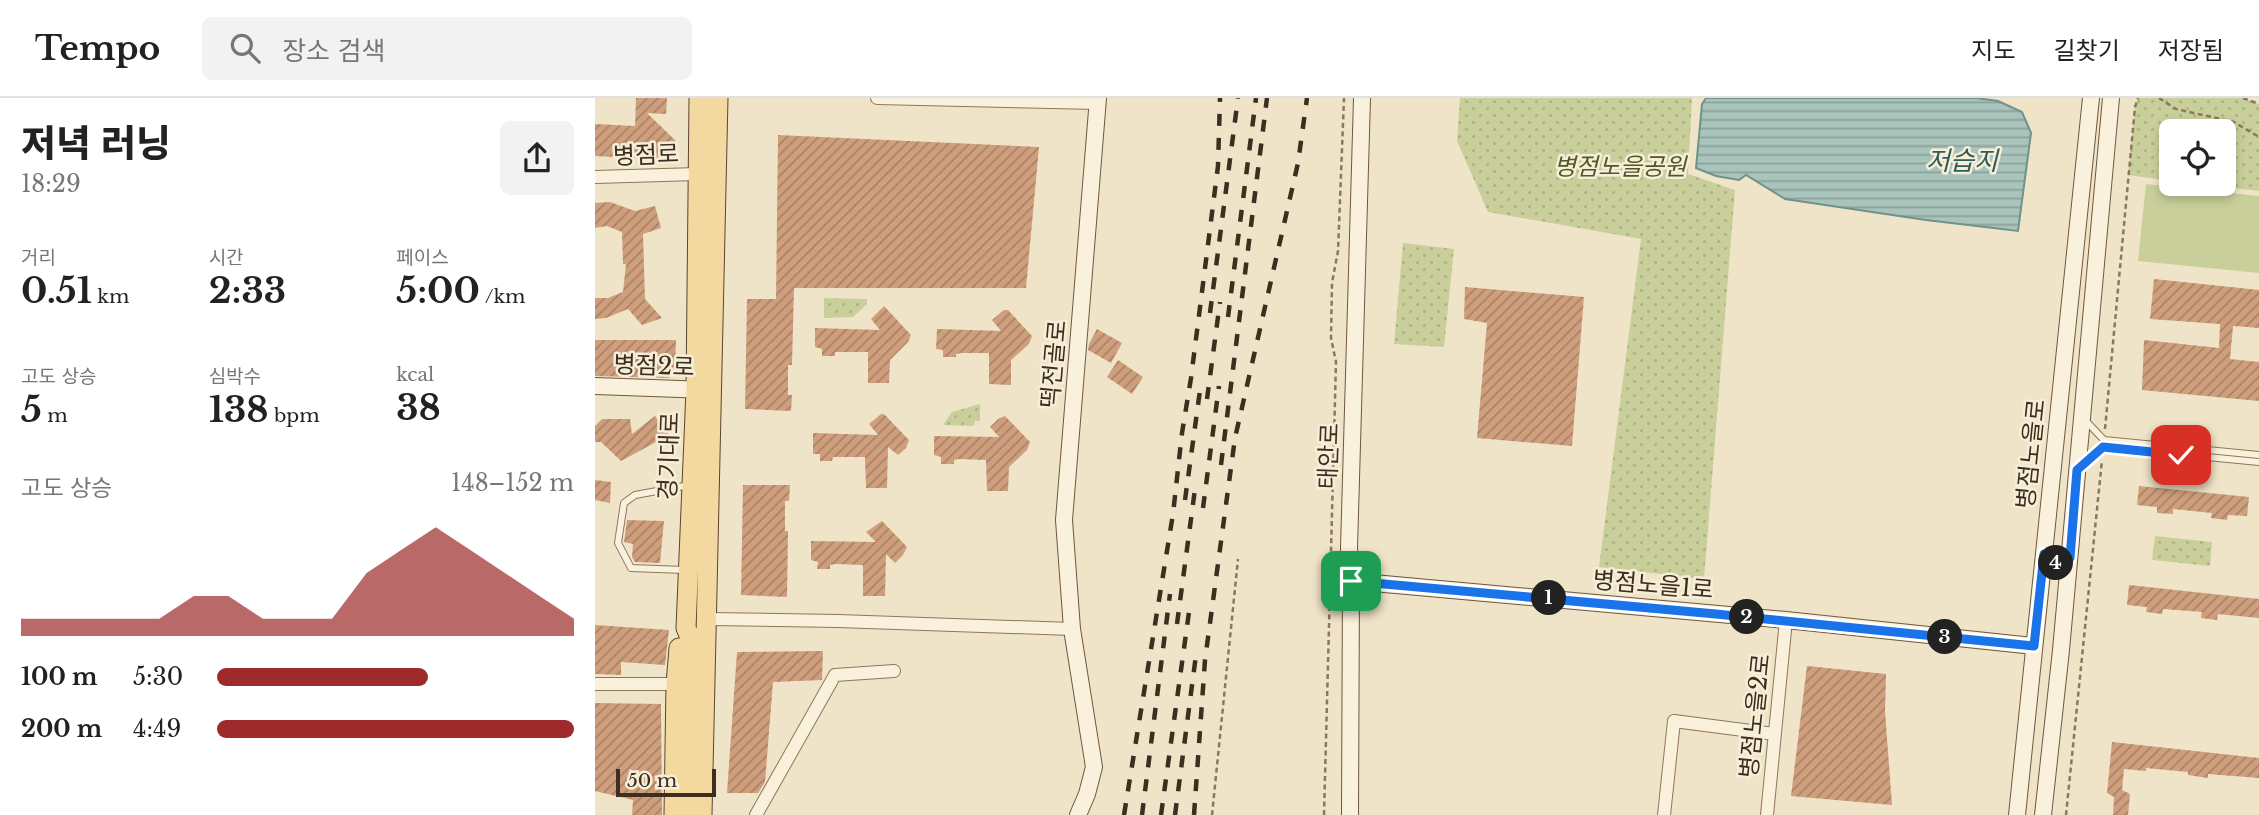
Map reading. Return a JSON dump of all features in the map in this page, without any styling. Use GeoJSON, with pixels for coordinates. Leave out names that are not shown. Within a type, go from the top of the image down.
{"type":"FeatureCollection","features":[{"type":"Feature","properties":{"kind":"main road","name":"경기대로"},"geometry":{"type":"LineString","coordinates":[[699,98],[698,174],[708,619],[708,643],[704,662],[702,815]]}},
{"type":"Feature","properties":{"kind":"main road","name":"경기대로"},"geometry":{"type":"LineString","coordinates":[[687,815],[691,640],[686,628],[688,572],[692,484],[703,390],[718,98]]}},
{"type":"Feature","properties":{"kind":"main road"},"geometry":{"type":"LineString","coordinates":[[674,815],[676,684],[680,641],[686,628]]}},
{"type":"Feature","properties":{"kind":"main road","name":"경기대로"},"geometry":{"type":"LineString","coordinates":[[708,643],[712,662],[709,815]]}},
{"type":"Feature","properties":{"kind":"street"},"geometry":{"type":"LineString","coordinates":[[877,98],[1098,100]]}},
{"type":"Feature","properties":{"kind":"street","name":"태안로"},"geometry":{"type":"LineString","coordinates":[[1350,815],[1349,548],[1362,98]]}},
{"type":"Feature","properties":{"kind":"street","name":"병점노을로"},"geometry":{"type":"LineString","coordinates":[[2043,815],[2070,558],[2111,98]]}},
{"type":"Feature","properties":{"kind":"street","name":"떡전골로"},"geometry":{"type":"LineString","coordinates":[[1078,815],[1094,766],[1072,629],[1064,520],[1098,100]]}},
{"type":"Feature","properties":{"kind":"street"},"geometry":{"type":"LineString","coordinates":[[2088,103],[2110,115],[2128,102]]}},
{"type":"Feature","properties":{"kind":"street","name":"병점노을로"},"geometry":{"type":"LineString","coordinates":[[2017,815],[2088,103]]}},
{"type":"Feature","properties":{"kind":"street","name":"병점로"},"geometry":{"type":"LineString","coordinates":[[595,177],[698,174]]}},
{"type":"Feature","properties":{"kind":"street","name":"병점2로"},"geometry":{"type":"LineString","coordinates":[[595,386],[703,390]]}},
{"type":"Feature","properties":{"kind":"street"},"geometry":{"type":"LineString","coordinates":[[2044,554],[2050,562],[2061,563],[2070,558]]}},
{"type":"Feature","properties":{"kind":"street","name":"병점노을1로"},"geometry":{"type":"LineString","coordinates":[[1351,581],[1786,620],[2034,646]]}},
{"type":"Feature","properties":{"kind":"street"},"geometry":{"type":"LineString","coordinates":[[708,619],[1072,629]]}},
{"type":"Feature","properties":{"kind":"street","name":"병점노을2로"},"geometry":{"type":"LineString","coordinates":[[1767,815],[1786,620]]}},
{"type":"Feature","properties":{"kind":"street"},"geometry":{"type":"LineString","coordinates":[[756,815],[835,675],[894,671]]}},
{"type":"Feature","properties":{"kind":"street"},"geometry":{"type":"LineString","coordinates":[[595,684],[676,684]]}},
{"type":"Feature","properties":{"kind":"street"},"geometry":{"type":"LineString","coordinates":[[1664,815],[1674,721],[1774,734]]}},
{"type":"Feature","properties":{"kind":"street"},"geometry":{"type":"LineString","coordinates":[[2025,734],[2045,732],[2052,739]]}},
{"type":"Feature","properties":{"kind":"lane"},"geometry":{"type":"LineString","coordinates":[[2082,417],[2104,440],[2259,454]]}},
{"type":"Feature","properties":{"kind":"lane"},"geometry":{"type":"LineString","coordinates":[[2077,470],[2103,447],[2259,462]]}},
{"type":"Feature","properties":{"kind":"lane"},"geometry":{"type":"LineString","coordinates":[[688,572],[682,568],[631,568],[618,543],[624,503],[635,495],[692,484]]}},
{"type":"Feature","properties":{"kind":"path"},"geometry":{"type":"LineString","coordinates":[[1324,815],[1336,362],[1331,338],[1332,283],[1338,251],[1344,98]]}},
{"type":"Feature","properties":{"kind":"path"},"geometry":{"type":"LineString","coordinates":[[2128,102],[2138,98]]}},
{"type":"Feature","properties":{"kind":"path"},"geometry":{"type":"LineString","coordinates":[[2159,98],[2176,109],[2234,122],[2259,137]]}},
{"type":"Feature","properties":{"kind":"path"},"geometry":{"type":"LineString","coordinates":[[2243,98],[2259,104]]}},
{"type":"Feature","properties":{"kind":"path"},"geometry":{"type":"LineString","coordinates":[[1212,815],[1238,559]]}},
{"type":"Feature","properties":{"kind":"green space","name":"병점노을공원"},"geometry":{"type":"Polygon","coordinates":[[[1460,98],[1692,98],[1688,174],[1735,190],[1704,579],[1599,567],[1641,239],[1488,212],[1457,141],[1460,98]]]}},
{"type":"Feature","properties":{"kind":"green space"},"geometry":{"type":"Polygon","coordinates":[[[2138,98],[2243,98],[2259,104],[2259,191],[2236,188],[2236,119],[2159,119],[2159,179],[2128,175],[2138,98]]]}},
{"type":"Feature","properties":{"kind":"green space"},"geometry":{"type":"Polygon","coordinates":[[[2146,184],[2159,185],[2159,196],[2236,196],[2236,194],[2259,196],[2259,273],[2138,261],[2146,184]]]}},
{"type":"Feature","properties":{"kind":"green space"},"geometry":{"type":"Polygon","coordinates":[[[1403,243],[1454,249],[1444,347],[1394,344],[1403,243]]]}},
{"type":"Feature","properties":{"kind":"green space"},"geometry":{"type":"Polygon","coordinates":[[[824,298],[867,299],[867,304],[853,317],[824,318],[824,298]]]}},
{"type":"Feature","properties":{"kind":"green space"},"geometry":{"type":"Polygon","coordinates":[[[980,404],[980,421],[975,421],[974,426],[943,425],[952,412],[980,404]]]}},
{"type":"Feature","properties":{"kind":"green space"},"geometry":{"type":"Polygon","coordinates":[[[2155,536],[2212,542],[2210,566],[2152,560],[2155,536]]]}},
{"type":"Feature","properties":{"kind":"water","name":"저습지"},"geometry":{"type":"Polygon","coordinates":[[[1706,98],[1976,98],[1998,101],[2022,112],[2031,133],[2018,231],[1785,199],[1746,175],[1739,180],[1716,176],[1696,168],[1702,104],[1706,98]]]}},
{"type":"Feature","properties":{"kind":"building"},"geometry":{"type":"Polygon","coordinates":[[[636,98],[667,98],[666,114],[647,113],[676,141],[672,146],[671,160],[595,156],[595,124],[635,126],[636,98]]]}},
{"type":"Feature","properties":{"kind":"building"},"geometry":{"type":"Polygon","coordinates":[[[778,135],[1039,147],[1026,288],[794,288],[792,365],[788,365],[791,411],[745,409],[747,299],[776,299],[778,135]]]}},
{"type":"Feature","properties":{"kind":"building"},"geometry":{"type":"Polygon","coordinates":[[[610,202],[635,211],[655,206],[661,228],[643,234],[645,299],[662,318],[642,325],[628,309],[606,318],[595,319],[595,298],[608,298],[623,292],[626,264],[623,264],[622,232],[607,226],[595,228],[595,203],[610,202]]]}},
{"type":"Feature","properties":{"kind":"building"},"geometry":{"type":"Polygon","coordinates":[[[2154,279],[2259,290],[2259,328],[2233,326],[2230,359],[2259,362],[2259,401],[2142,390],[2144,340],[2219,348],[2220,324],[2150,319],[2154,279]]]}},
{"type":"Feature","properties":{"kind":"building"},"geometry":{"type":"Polygon","coordinates":[[[1465,287],[1584,297],[1572,446],[1477,438],[1487,323],[1464,319],[1465,287]]]}},
{"type":"Feature","properties":{"kind":"building"},"geometry":{"type":"Polygon","coordinates":[[[884,306],[911,335],[908,342],[890,360],[889,383],[868,383],[868,352],[835,352],[835,356],[822,356],[822,349],[815,347],[815,328],[880,330],[871,319],[884,306]]]}},
{"type":"Feature","properties":{"kind":"building"},"geometry":{"type":"Polygon","coordinates":[[[1004,310],[1008,310],[1032,336],[1029,344],[1011,360],[1011,385],[989,384],[989,353],[961,353],[956,354],[956,357],[943,357],[943,350],[936,349],[937,329],[1001,331],[992,320],[1004,310]]]}},
{"type":"Feature","properties":{"kind":"building"},"geometry":{"type":"Polygon","coordinates":[[[1097,329],[1122,343],[1111,363],[1088,350],[1097,329]]]}},
{"type":"Feature","properties":{"kind":"building"},"geometry":{"type":"Polygon","coordinates":[[[595,340],[676,340],[675,370],[669,378],[595,376],[595,340]]]}},
{"type":"Feature","properties":{"kind":"building"},"geometry":{"type":"Polygon","coordinates":[[[1118,360],[1143,377],[1132,394],[1107,377],[1118,360]]]}},
{"type":"Feature","properties":{"kind":"building"},"geometry":{"type":"Polygon","coordinates":[[[881,414],[909,440],[906,448],[898,455],[888,447],[887,488],[866,488],[865,457],[833,457],[832,461],[820,461],[820,454],[813,454],[813,433],[878,435],[869,424],[881,414]]]}},
{"type":"Feature","properties":{"kind":"building"},"geometry":{"type":"Polygon","coordinates":[[[655,416],[669,435],[621,461],[601,442],[595,442],[595,426],[602,419],[630,419],[632,434],[655,416]]]}},
{"type":"Feature","properties":{"kind":"building"},"geometry":{"type":"Polygon","coordinates":[[[1005,416],[1030,442],[1027,450],[1009,467],[1008,491],[987,491],[986,460],[959,459],[954,460],[954,464],[941,464],[941,457],[934,455],[934,436],[999,437],[990,427],[1005,416]]]}},
{"type":"Feature","properties":{"kind":"building"},"geometry":{"type":"Polygon","coordinates":[[[595,480],[611,482],[610,503],[595,500],[595,480]]]}},
{"type":"Feature","properties":{"kind":"building"},"geometry":{"type":"Polygon","coordinates":[[[743,485],[790,485],[789,501],[785,501],[785,531],[788,531],[787,597],[741,595],[743,485]]]}},
{"type":"Feature","properties":{"kind":"building"},"geometry":{"type":"Polygon","coordinates":[[[2139,486],[2249,497],[2247,516],[2228,515],[2227,520],[2211,518],[2212,513],[2173,509],[2173,514],[2157,513],[2157,507],[2137,505],[2139,486]]]}},
{"type":"Feature","properties":{"kind":"building"},"geometry":{"type":"Polygon","coordinates":[[[627,520],[664,521],[660,563],[635,562],[632,557],[633,544],[624,542],[627,520]]]}},
{"type":"Feature","properties":{"kind":"building"},"geometry":{"type":"Polygon","coordinates":[[[882,521],[907,547],[895,563],[886,554],[885,596],[863,596],[863,565],[836,564],[830,565],[830,569],[817,569],[818,562],[811,560],[811,541],[876,542],[866,532],[882,521]]]}},
{"type":"Feature","properties":{"kind":"building"},"geometry":{"type":"Polygon","coordinates":[[[2129,585],[2259,599],[2259,618],[2218,614],[2217,620],[2201,618],[2202,612],[2163,609],[2162,614],[2146,612],[2147,607],[2127,605],[2129,585]]]}},
{"type":"Feature","properties":{"kind":"building"},"geometry":{"type":"Polygon","coordinates":[[[595,625],[669,630],[665,665],[621,662],[621,675],[595,674],[595,625]]]}},
{"type":"Feature","properties":{"kind":"building"},"geometry":{"type":"Polygon","coordinates":[[[823,651],[822,680],[773,682],[765,782],[758,793],[727,793],[737,652],[823,651]]]}},
{"type":"Feature","properties":{"kind":"building"},"geometry":{"type":"Polygon","coordinates":[[[1807,666],[1886,674],[1885,711],[1892,805],[1791,796],[1807,666]]]}},
{"type":"Feature","properties":{"kind":"building"},"geometry":{"type":"Polygon","coordinates":[[[595,703],[661,704],[662,815],[632,815],[633,800],[595,791],[595,703]]]}},
{"type":"Feature","properties":{"kind":"building"},"geometry":{"type":"Polygon","coordinates":[[[2112,742],[2259,758],[2259,778],[2208,774],[2208,778],[2188,775],[2188,772],[2124,769],[2122,790],[2130,794],[2128,815],[2113,815],[2114,797],[2107,793],[2112,742]]]}},
{"type":"Feature","properties":{"kind":"railway"},"geometry":{"type":"LineString","coordinates":[[1124,815],[1173,514],[1218,166],[1220,98]]}},
{"type":"Feature","properties":{"kind":"railway"},"geometry":{"type":"LineString","coordinates":[[1210,313],[1238,98]]}},
{"type":"Feature","properties":{"kind":"railway"},"geometry":{"type":"LineString","coordinates":[[1228,317],[1256,98]]}},
{"type":"Feature","properties":{"kind":"railway"},"geometry":{"type":"LineString","coordinates":[[1221,465],[1267,98]]}},
{"type":"Feature","properties":{"kind":"railway"},"geometry":{"type":"LineString","coordinates":[[1194,815],[1205,660],[1235,438],[1298,163],[1307,98]]}},
{"type":"Feature","properties":{"kind":"railway"},"geometry":{"type":"LineString","coordinates":[[1207,399],[1220,302]]}},
{"type":"Feature","properties":{"kind":"railway"},"geometry":{"type":"LineString","coordinates":[[1185,500],[1201,383]]}},
{"type":"Feature","properties":{"kind":"railway"},"geometry":{"type":"LineString","coordinates":[[1203,508],[1219,386]]}},
{"type":"Feature","properties":{"kind":"railway"},"geometry":{"type":"LineString","coordinates":[[1177,624],[1195,489]]}},
{"type":"Feature","properties":{"kind":"railway"},"geometry":{"type":"LineString","coordinates":[[1142,815],[1170,594]]}},
{"type":"Feature","properties":{"kind":"railway"},"geometry":{"type":"LineString","coordinates":[[1161,815],[1189,612]]}},
{"type":"Feature","properties":{"kind":"railway"},"geometry":{"type":"LineString","coordinates":[[1175,815],[1196,655]]}},
{"type":"Feature","properties":{"kind":"route"},"geometry":{"type":"LineString","coordinates":[[1351,581],[1575,600],[2034,646],[2044,554],[2050,562],[2061,563],[2070,558],[2077,470],[2103,447],[2181,455]]}}]}
